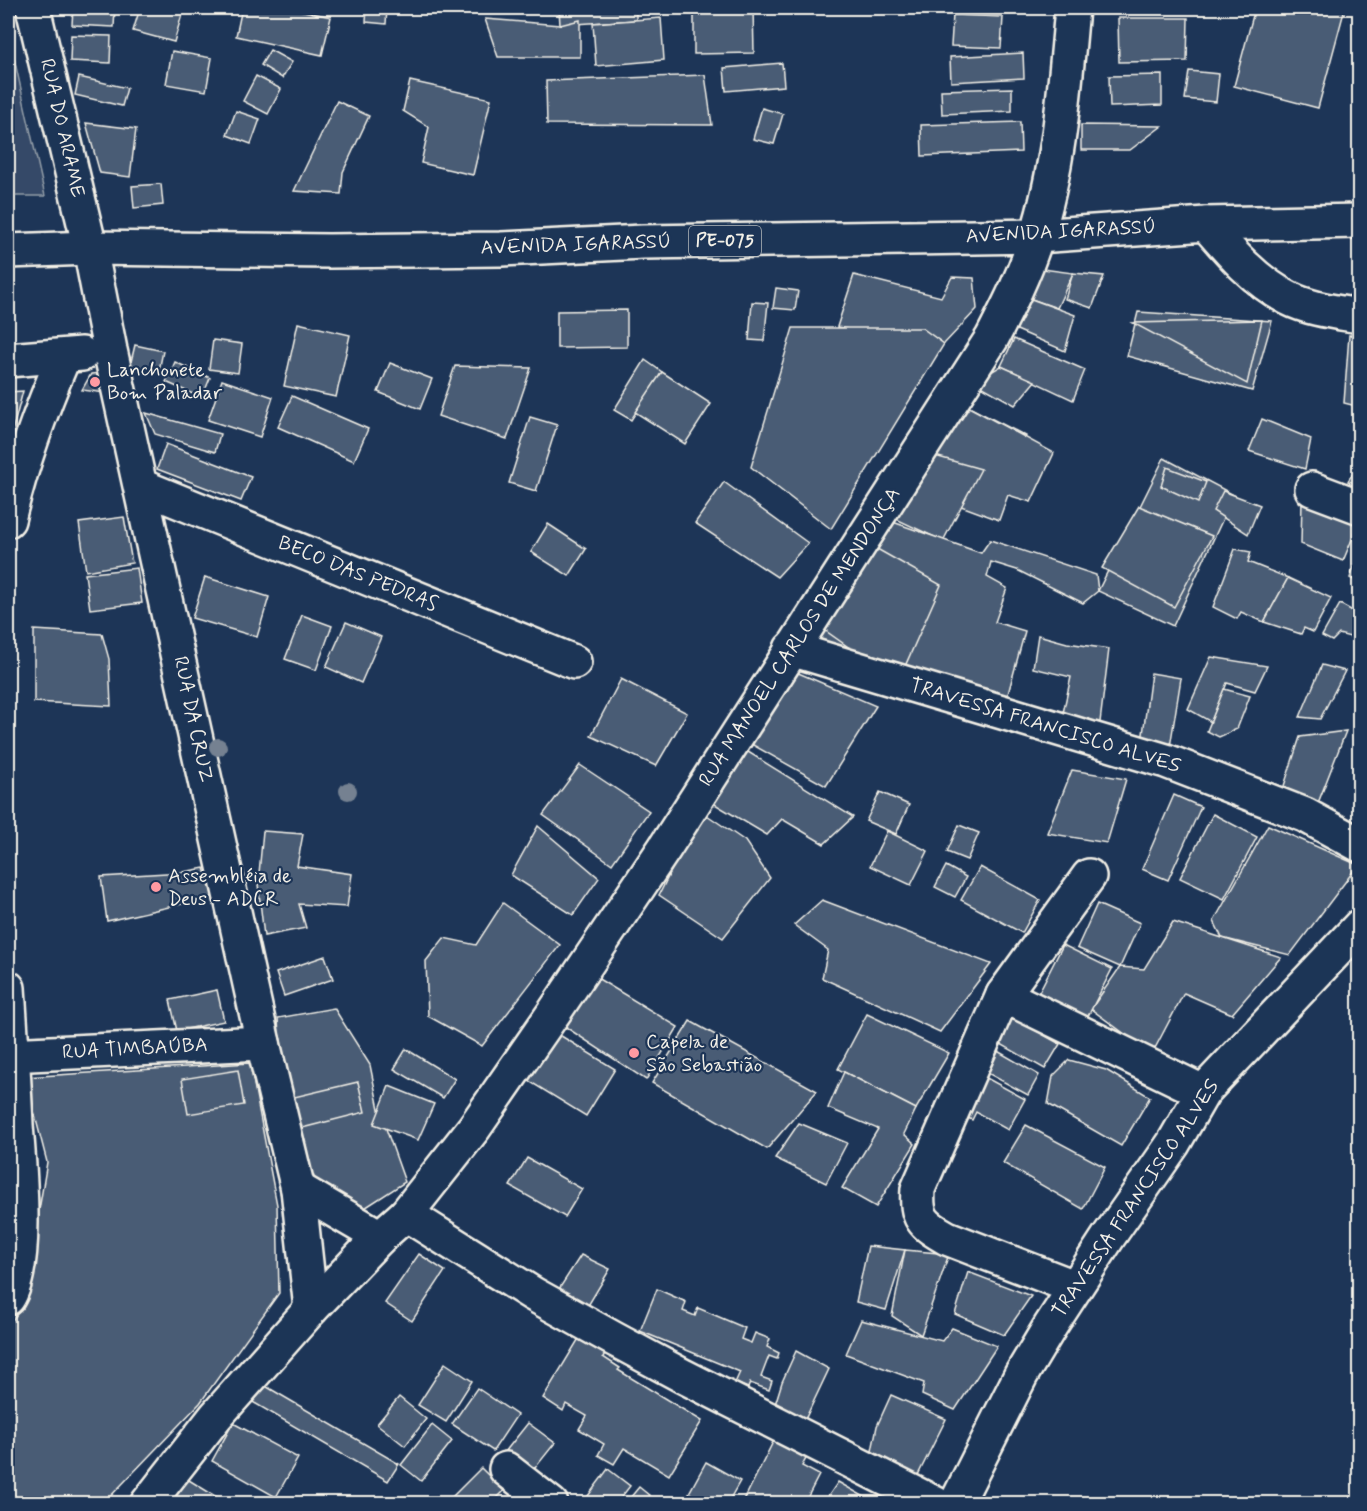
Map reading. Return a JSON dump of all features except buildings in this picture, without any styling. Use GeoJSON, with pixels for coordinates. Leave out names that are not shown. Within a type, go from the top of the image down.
{"type":"FeatureCollection","features":[{"type":"Feature","properties":{"kind":"street","name":"RUA DO ARAME"},"geometry":{"type":"LineString","coordinates":[[33,8],[90,248]]}},
{"type":"Feature","properties":{"kind":"street","name":"RUA MANOEL CARLOS DE MENDONÇA"},"geometry":{"type":"LineString","coordinates":[[147,1503],[216,1416],[311,1309],[380,1237],[406,1214],[474,1128],[664,849],[992,338],[1019,285],[1037,236],[1052,174],[1062,115],[1072,8]]}},
{"type":"Feature","properties":{"kind":"street","name":"AVENIDA IGARASSÚ"},"geometry":{"type":"LineString","coordinates":[[8,251],[90,248],[501,249],[643,242],[1037,236],[1206,225],[1359,221]]}},
{"type":"Feature","properties":{"kind":"street"},"geometry":{"type":"LineString","coordinates":[[1206,225],[1259,279],[1289,299],[1321,309],[1359,316]]}},
{"type":"Feature","properties":{"kind":"street","name":"RUA DA CRUZ"},"geometry":{"type":"LineString","coordinates":[[90,248],[110,350],[263,1043],[298,1189],[311,1309]]}},
{"type":"Feature","properties":{"kind":"street"},"geometry":{"type":"LineString","coordinates":[[8,360],[110,350]]}},
{"type":"Feature","properties":{"kind":"street"},"geometry":{"type":"LineString","coordinates":[[8,520],[33,432],[64,356]]}},
{"type":"Feature","properties":{"kind":"street","name":"BECO DAS PEDRAS"},"geometry":{"type":"LineString","coordinates":[[141,486],[574,662]]}},
{"type":"Feature","properties":{"kind":"street"},"geometry":{"type":"LineString","coordinates":[[1312,489],[1359,507]]}},
{"type":"Feature","properties":{"kind":"street","name":"TRAVESSA FRANCISCO ALVES"},"geometry":{"type":"LineString","coordinates":[[791,649],[1166,761],[1305,815],[1359,844]]}},
{"type":"Feature","properties":{"kind":"street"},"geometry":{"type":"LineString","coordinates":[[1074,1287],[947,1239],[928,1228],[919,1216],[918,1189],[1004,995],[1089,876]]}},
{"type":"Feature","properties":{"kind":"street","name":"TRAVESSA FRANCISCO ALVES"},"geometry":{"type":"LineString","coordinates":[[956,1503],[1021,1375],[1074,1287],[1173,1144],[1203,1092],[1359,926]]}},
{"type":"Feature","properties":{"kind":"street"},"geometry":{"type":"LineString","coordinates":[[8,988],[10,1055],[21,1215],[18,1255],[9,1292]]}},
{"type":"Feature","properties":{"kind":"street"},"geometry":{"type":"LineString","coordinates":[[1004,995],[1203,1092]]}},
{"type":"Feature","properties":{"kind":"street","name":"RUA TIMBAÚBA"},"geometry":{"type":"LineString","coordinates":[[10,1055],[263,1043]]}},
{"type":"Feature","properties":{"kind":"street"},"geometry":{"type":"LineString","coordinates":[[298,1189],[380,1237]]}},
{"type":"Feature","properties":{"kind":"street"},"geometry":{"type":"LineString","coordinates":[[406,1214],[533,1294],[614,1339],[682,1376],[936,1503]]}},
{"type":"Feature","properties":{"kind":"street"},"geometry":{"type":"LineString","coordinates":[[506,1469],[551,1503]]}},
{"type":"Feature","properties":{"kind":"shaded area"},"geometry":{"type":"Polygon","coordinates":[[[8,31],[45,196],[8,196],[8,31]]]}},
{"type":"Feature","properties":{"kind":"place","name":"Lanchonete Bom Paladar"},"geometry":{"type":"Point","coordinates":[95,382]}},
{"type":"Feature","properties":{"kind":"place","name":"Assembléia de Deus - ADCR"},"geometry":{"type":"Point","coordinates":[156,887]}},
{"type":"Feature","properties":{"kind":"place","name":"Capela de São Sebastião"},"geometry":{"type":"Point","coordinates":[634,1053]}}]}
